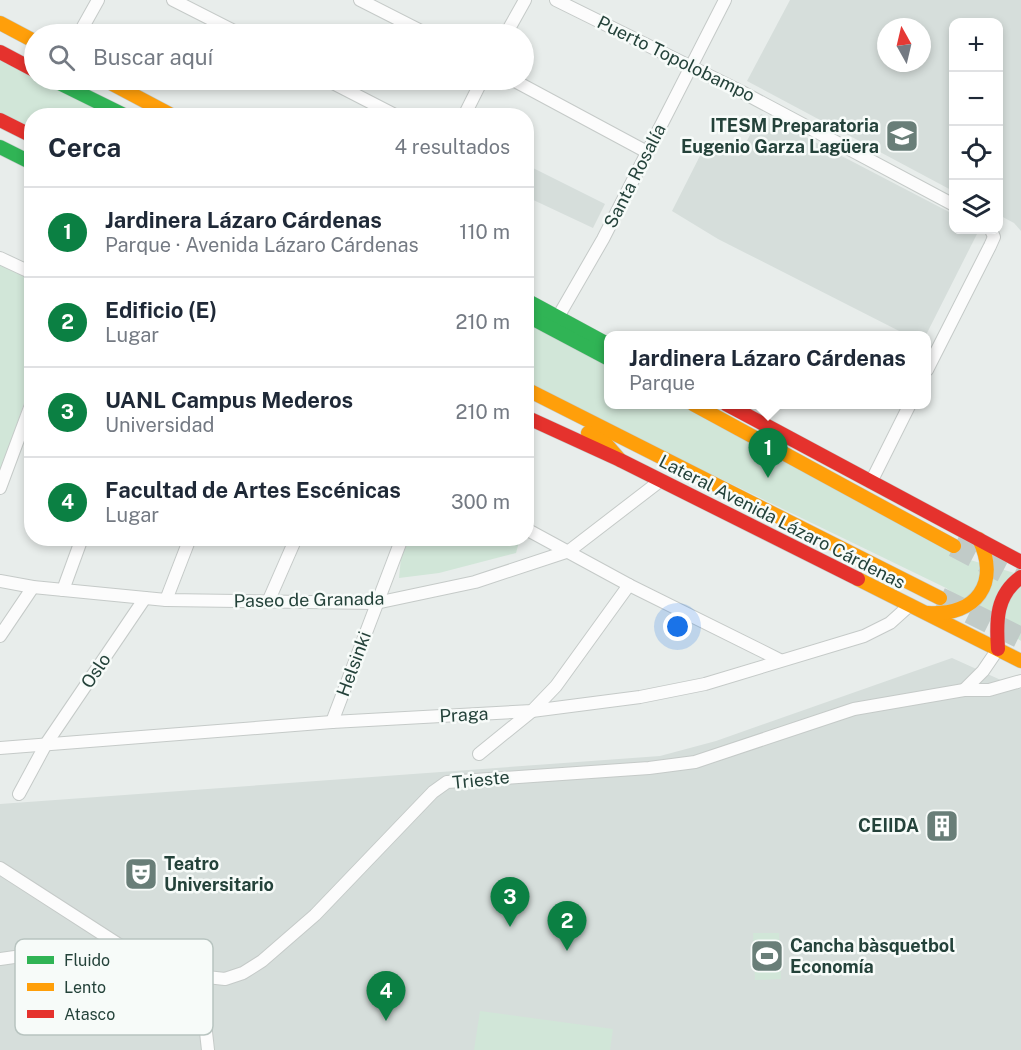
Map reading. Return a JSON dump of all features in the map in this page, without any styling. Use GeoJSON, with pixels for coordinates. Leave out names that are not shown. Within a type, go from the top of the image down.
{"type":"FeatureCollection","features":[{"type":"Feature","properties":{"kind":"main road"},"geometry":{"type":"LineString","coordinates":[[0,23],[24,36]]}},
{"type":"Feature","properties":{"kind":"main road"},"geometry":{"type":"LineString","coordinates":[[0,52],[24,65]]}},
{"type":"Feature","properties":{"kind":"main road"},"geometry":{"type":"LineString","coordinates":[[73,90],[110,108]]}},
{"type":"Feature","properties":{"kind":"main road"},"geometry":{"type":"LineString","coordinates":[[124,90],[158,108]]}},
{"type":"Feature","properties":{"kind":"main road"},"geometry":{"type":"LineString","coordinates":[[0,120],[24,132]]}},
{"type":"Feature","properties":{"kind":"main road"},"geometry":{"type":"LineString","coordinates":[[0,147],[24,159]]}},
{"type":"Feature","properties":{"kind":"main road"},"geometry":{"type":"LineString","coordinates":[[534,304],[604,342]]}},
{"type":"Feature","properties":{"kind":"main road"},"geometry":{"type":"LineString","coordinates":[[534,308],[571,324]]}},
{"type":"Feature","properties":{"kind":"main road"},"geometry":{"type":"LineString","coordinates":[[534,319],[604,356]]}},
{"type":"Feature","properties":{"kind":"main road"},"geometry":{"type":"LineString","coordinates":[[534,393],[940,598]]}},
{"type":"Feature","properties":{"kind":"main road"},"geometry":{"type":"LineString","coordinates":[[555,403],[560,416],[607,445],[620,460]]}},
{"type":"Feature","properties":{"kind":"main road"},"geometry":{"type":"LineString","coordinates":[[700,409],[954,546]]}},
{"type":"Feature","properties":{"kind":"main road"},"geometry":{"type":"LineString","coordinates":[[734,409],[1021,562]]}},
{"type":"Feature","properties":{"kind":"main road","name":"Lateral Avenida Lázaro Cárdenas"},"geometry":{"type":"LineString","coordinates":[[534,421],[620,460],[1021,661]]}},
{"type":"Feature","properties":{"kind":"main road"},"geometry":{"type":"LineString","coordinates":[[915,608],[950,613],[965,607],[978,596],[987,582],[990,565],[980,539]]}},
{"type":"Feature","properties":{"kind":"main road"},"geometry":{"type":"LineString","coordinates":[[998,649],[996,617],[1000,600],[1009,586],[1021,577]]}},
{"type":"Feature","properties":{"kind":"street"},"geometry":{"type":"LineString","coordinates":[[85,24],[98,0]]}},
{"type":"Feature","properties":{"kind":"street"},"geometry":{"type":"LineString","coordinates":[[173,0],[220,24]]}},
{"type":"Feature","properties":{"kind":"street"},"geometry":{"type":"LineString","coordinates":[[360,0],[407,24]]}},
{"type":"Feature","properties":{"kind":"street"},"geometry":{"type":"LineString","coordinates":[[512,24],[525,0]]}},
{"type":"Feature","properties":{"kind":"street","name":"Puerto Topolobampo"},"geometry":{"type":"LineString","coordinates":[[556,0],[692,66],[949,203]]}},
{"type":"Feature","properties":{"kind":"street","name":"Santa Rosalía"},"geometry":{"type":"LineString","coordinates":[[558,317],[603,238],[725,0]]}},
{"type":"Feature","properties":{"kind":"street"},"geometry":{"type":"LineString","coordinates":[[346,90],[381,108]]}},
{"type":"Feature","properties":{"kind":"street"},"geometry":{"type":"LineString","coordinates":[[468,108],[477,90]]}},
{"type":"Feature","properties":{"kind":"street"},"geometry":{"type":"LineString","coordinates":[[532,90],[647,152]]}},
{"type":"Feature","properties":{"kind":"street"},"geometry":{"type":"LineString","coordinates":[[931,362],[990,246],[992,234]]}},
{"type":"Feature","properties":{"kind":"street"},"geometry":{"type":"LineString","coordinates":[[0,258],[24,269]]}},
{"type":"Feature","properties":{"kind":"street"},"geometry":{"type":"LineString","coordinates":[[871,482],[908,409]]}},
{"type":"Feature","properties":{"kind":"street"},"geometry":{"type":"LineString","coordinates":[[0,489],[24,424]]}},
{"type":"Feature","properties":{"kind":"street","name":"Paseo de Granada"},"geometry":{"type":"LineString","coordinates":[[0,581],[33,587],[166,600],[376,603],[475,582],[569,551],[660,481]]}},
{"type":"Feature","properties":{"kind":"street"},"geometry":{"type":"LineString","coordinates":[[534,533],[629,585],[780,660]]}},
{"type":"Feature","properties":{"kind":"street"},"geometry":{"type":"LineString","coordinates":[[63,590],[79,546]]}},
{"type":"Feature","properties":{"kind":"street"},"geometry":{"type":"LineString","coordinates":[[166,600],[187,546]]}},
{"type":"Feature","properties":{"kind":"street"},"geometry":{"type":"LineString","coordinates":[[268,602],[292,546]]}},
{"type":"Feature","properties":{"kind":"street","name":"Helsinki"},"geometry":{"type":"LineString","coordinates":[[332,722],[399,546]]}},
{"type":"Feature","properties":{"kind":"street","name":"Trieste"},"geometry":{"type":"LineString","coordinates":[[479,754],[532,711],[556,686],[629,585]]}},
{"type":"Feature","properties":{"kind":"street"},"geometry":{"type":"LineString","coordinates":[[0,636],[33,587]]}},
{"type":"Feature","properties":{"kind":"street","name":"Oslo"},"geometry":{"type":"LineString","coordinates":[[19,794],[46,744],[145,598]]}},
{"type":"Feature","properties":{"kind":"street","name":"Praga"},"geometry":{"type":"LineString","coordinates":[[0,748],[332,722],[532,711],[640,697],[705,684],[864,636],[915,608]]}},
{"type":"Feature","properties":{"kind":"street"},"geometry":{"type":"LineString","coordinates":[[964,690],[983,671],[998,649]]}},
{"type":"Feature","properties":{"kind":"street","name":"Trieste"},"geometry":{"type":"LineString","coordinates":[[213,979],[225,979],[243,974],[262,961],[315,915],[433,792],[447,782],[649,768],[695,762],[854,709],[964,690],[989,690],[1021,681]]}},
{"type":"Feature","properties":{"kind":"street","name":"Trieste"},"geometry":{"type":"LineString","coordinates":[[0,868],[107,939]]}},
{"type":"Feature","properties":{"kind":"street"},"geometry":{"type":"LineString","coordinates":[[0,959],[15,957]]}},
{"type":"Feature","properties":{"kind":"street"},"geometry":{"type":"LineString","coordinates":[[206,1035],[208,1050]]}},
{"type":"Feature","properties":{"kind":"shaded area","name":"ITESM Preparatoria Eugenio Garza Lagüera"},"geometry":{"type":"Polygon","coordinates":[[[790,0],[1021,0],[1021,231],[1014,223],[1003,217],[1003,18],[949,18],[949,189],[747,81],[790,0]]]}},
{"type":"Feature","properties":{"kind":"shaded area"},"geometry":{"type":"Polygon","coordinates":[[[761,114],[949,212],[949,234],[977,234],[928,331],[899,331],[718,239],[672,211],[708,140],[739,156],[761,114]]]}},
{"type":"Feature","properties":{"kind":"shaded area"},"geometry":{"type":"Polygon","coordinates":[[[534,168],[605,204],[593,228],[534,200],[534,168]]]}},
{"type":"Feature","properties":{"kind":"shaded area"},"geometry":{"type":"Polygon","coordinates":[[[952,658],[1021,689],[1021,1050],[0,1050],[0,804],[660,756],[716,741],[952,658]]]}},
{"type":"Feature","properties":{"kind":"green space"},"geometry":{"type":"Polygon","coordinates":[[[0,52],[24,72],[24,90],[74,90],[111,108],[24,108],[24,132],[0,120],[0,52]]]}},
{"type":"Feature","properties":{"kind":"green space"},"geometry":{"type":"Polygon","coordinates":[[[0,263],[24,275],[24,403],[0,473],[0,263]]]}},
{"type":"Feature","properties":{"kind":"green space"},"geometry":{"type":"Polygon","coordinates":[[[534,319],[604,357],[604,409],[695,409],[960,557],[1021,575],[1021,641],[946,588],[534,388],[534,319]]]}},
{"type":"Feature","properties":{"kind":"green space"},"geometry":{"type":"Polygon","coordinates":[[[518,546],[516,553],[439,573],[399,578],[402,547],[518,546]]]}},
{"type":"Feature","properties":{"kind":"green space","name":"Cancha bàsquetbol Economía"},"geometry":{"type":"Polygon","coordinates":[[[753,933],[779,933],[781,979],[755,980],[753,933]]]}},
{"type":"Feature","properties":{"kind":"green space"},"geometry":{"type":"Polygon","coordinates":[[[480,1011],[613,1029],[610,1050],[474,1050],[480,1011]]]}},
{"type":"Feature","properties":{"kind":"tunnel"},"geometry":{"type":"LineString","coordinates":[[954,546],[1021,581]]}},
{"type":"Feature","properties":{"kind":"tunnel"},"geometry":{"type":"LineString","coordinates":[[940,598],[1021,638]]}},
{"type":"Feature","properties":{"kind":"traffic: fast"},"geometry":{"type":"LineString","coordinates":[[73,90],[110,108]]}},
{"type":"Feature","properties":{"kind":"traffic: fast"},"geometry":{"type":"LineString","coordinates":[[0,147],[24,159]]}},
{"type":"Feature","properties":{"kind":"traffic: fast"},"geometry":{"type":"LineString","coordinates":[[534,304],[604,342]]}},
{"type":"Feature","properties":{"kind":"traffic: fast"},"geometry":{"type":"LineString","coordinates":[[534,319],[604,356]]}},
{"type":"Feature","properties":{"kind":"traffic: slow"},"geometry":{"type":"LineString","coordinates":[[0,23],[24,36]]}},
{"type":"Feature","properties":{"kind":"traffic: slow"},"geometry":{"type":"LineString","coordinates":[[124,90],[158,108]]}},
{"type":"Feature","properties":{"kind":"traffic: slow"},"geometry":{"type":"LineString","coordinates":[[534,393],[940,598]]}},
{"type":"Feature","properties":{"kind":"traffic: slow"},"geometry":{"type":"LineString","coordinates":[[702,409],[954,546]]}},
{"type":"Feature","properties":{"kind":"traffic: slow"},"geometry":{"type":"LineString","coordinates":[[588,433],[607,445],[620,460]]}},
{"type":"Feature","properties":{"kind":"traffic: slow"},"geometry":{"type":"LineString","coordinates":[[928,613],[960,609],[980,594],[987,570],[985,555],[979,539]]}},
{"type":"Feature","properties":{"kind":"traffic: slow"},"geometry":{"type":"LineString","coordinates":[[858,579],[1021,661]]}},
{"type":"Feature","properties":{"kind":"traffic: jam"},"geometry":{"type":"LineString","coordinates":[[0,52],[24,65]]}},
{"type":"Feature","properties":{"kind":"traffic: jam"},"geometry":{"type":"LineString","coordinates":[[0,120],[24,132]]}},
{"type":"Feature","properties":{"kind":"traffic: jam"},"geometry":{"type":"LineString","coordinates":[[735,409],[1021,562]]}},
{"type":"Feature","properties":{"kind":"traffic: jam"},"geometry":{"type":"LineString","coordinates":[[534,421],[620,460],[858,579]]}},
{"type":"Feature","properties":{"kind":"traffic: jam"},"geometry":{"type":"LineString","coordinates":[[998,649],[999,609],[1007,592],[1021,577]]}},
{"type":"Feature","properties":{"kind":"place","name":"ITESM Preparatoria Eugenio Garza Lagüera"},"geometry":{"type":"Point","coordinates":[902,136]}},
{"type":"Feature","properties":{"kind":"place","name":"Jardinera Lázaro Cárdenas"},"geometry":{"type":"Point","coordinates":[768,478]}},
{"type":"Feature","properties":{"kind":"place","name":"CEIIDA"},"geometry":{"type":"Point","coordinates":[942,826]}},
{"type":"Feature","properties":{"kind":"place","name":"Teatro Universitario"},"geometry":{"type":"Point","coordinates":[141,874]}},
{"type":"Feature","properties":{"kind":"place","name":"UANL Campus Mederos"},"geometry":{"type":"Point","coordinates":[510,927]}},
{"type":"Feature","properties":{"kind":"place","name":"Edificio (E)"},"geometry":{"type":"Point","coordinates":[567,951]}},
{"type":"Feature","properties":{"kind":"place","name":"Cancha bàsquetbol Economía"},"geometry":{"type":"Point","coordinates":[767,956]}},
{"type":"Feature","properties":{"kind":"place","name":"Facultad de Artes Escénicas"},"geometry":{"type":"Point","coordinates":[386,1021]}}]}
